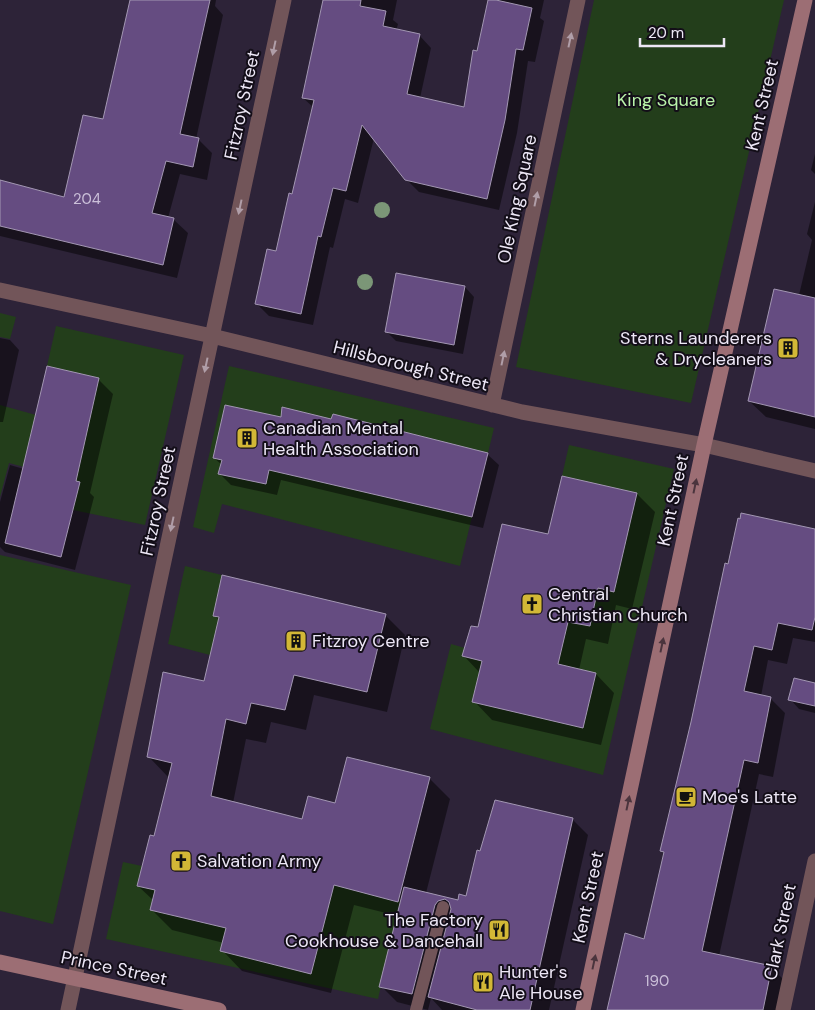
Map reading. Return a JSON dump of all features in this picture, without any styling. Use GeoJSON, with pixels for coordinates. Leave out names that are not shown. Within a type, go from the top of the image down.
{"type":"FeatureCollection","features":[{"type":"Feature","properties":{"kind":"street","name":"Fitzroy Street"},"geometry":{"type":"LineString","coordinates":[[68,1010],[284,0]]}},
{"type":"Feature","properties":{"kind":"street","name":"Ole King Square"},"geometry":{"type":"LineString","coordinates":[[492,405],[578,0]]}},
{"type":"Feature","properties":{"kind":"street","name":"Kent Street"},"geometry":{"type":"LineString","coordinates":[[583,1010],[704,445],[805,0]]}},
{"type":"Feature","properties":{"kind":"street","name":"Hillsborough Street"},"geometry":{"type":"LineString","coordinates":[[0,290],[212,336],[522,412],[704,445],[815,471]]}},
{"type":"Feature","properties":{"kind":"street","name":"Clark Street"},"geometry":{"type":"LineString","coordinates":[[783,1010],[815,861]]}},
{"type":"Feature","properties":{"kind":"street","name":"Prince Street"},"geometry":{"type":"LineString","coordinates":[[0,962],[220,1010]]}},
{"type":"Feature","properties":{"kind":"lane"},"geometry":{"type":"LineString","coordinates":[[416,1010],[443,907]]}},
{"type":"Feature","properties":{"kind":"green space","name":"King Square"},"geometry":{"type":"Polygon","coordinates":[[[594,0],[784,0],[691,403],[516,367],[594,0]]]}},
{"type":"Feature","properties":{"kind":"green space"},"geometry":{"type":"Polygon","coordinates":[[[0,313],[16,317],[10,339],[0,337],[0,313]]]}},
{"type":"Feature","properties":{"kind":"green space"},"geometry":{"type":"Polygon","coordinates":[[[56,326],[184,355],[145,525],[73,510],[80,482],[9,463],[0,497],[0,405],[36,415],[99,378],[47,366],[56,326]]]}},
{"type":"Feature","properties":{"kind":"green space"},"geometry":{"type":"Polygon","coordinates":[[[229,366],[494,428],[488,453],[333,414],[331,419],[282,407],[281,417],[225,405],[213,458],[222,460],[219,474],[266,484],[269,470],[472,517],[460,566],[222,504],[214,533],[193,527],[229,366]]]}},
{"type":"Feature","properties":{"kind":"green space"},"geometry":{"type":"Polygon","coordinates":[[[569,445],[674,469],[603,775],[430,729],[451,644],[465,648],[463,657],[482,661],[472,702],[583,728],[596,673],[558,664],[568,622],[590,626],[594,607],[573,582],[614,591],[637,493],[562,476],[569,445]]]}},
{"type":"Feature","properties":{"kind":"green space"},"geometry":{"type":"Polygon","coordinates":[[[0,555],[131,585],[53,924],[0,911],[0,555]]]}},
{"type":"Feature","properties":{"kind":"green space"},"geometry":{"type":"Polygon","coordinates":[[[185,566],[222,575],[213,616],[225,619],[210,655],[168,644],[185,566]]]}},
{"type":"Feature","properties":{"kind":"green space"},"geometry":{"type":"Polygon","coordinates":[[[123,862],[142,866],[137,886],[155,890],[150,910],[202,923],[302,903],[351,864],[345,888],[406,903],[396,920],[378,999],[106,939],[123,862]]]}},
{"type":"Feature","properties":{"kind":"building"},"geometry":{"type":"Polygon","coordinates":[[[130,0],[210,0],[180,134],[199,138],[193,167],[166,161],[152,213],[174,218],[163,265],[0,226],[0,180],[64,197],[83,115],[103,119],[130,0]]]}},
{"type":"Feature","properties":{"kind":"building"},"geometry":{"type":"Polygon","coordinates":[[[323,0],[361,0],[360,6],[386,11],[383,26],[420,34],[407,94],[464,107],[473,50],[477,51],[488,0],[532,8],[523,50],[516,49],[505,120],[487,199],[405,180],[362,125],[346,191],[333,188],[321,237],[318,236],[301,314],[255,304],[267,249],[276,251],[289,193],[292,194],[314,100],[302,98],[323,0]]]}},
{"type":"Feature","properties":{"kind":"building"},"geometry":{"type":"Polygon","coordinates":[[[396,273],[465,286],[454,345],[385,332],[396,273]]]}},
{"type":"Feature","properties":{"kind":"building","name":"Sterns Launderers & Drycleaners"},"geometry":{"type":"Polygon","coordinates":[[[774,289],[815,298],[815,417],[748,401],[774,289]]]}},
{"type":"Feature","properties":{"kind":"building"},"geometry":{"type":"Polygon","coordinates":[[[47,366],[99,378],[76,481],[80,482],[61,557],[5,543],[47,366]]]}},
{"type":"Feature","properties":{"kind":"building"},"geometry":{"type":"Polygon","coordinates":[[[225,405],[281,417],[282,407],[331,419],[333,414],[488,453],[472,517],[269,470],[266,484],[218,474],[222,460],[213,458],[225,405]]]}},
{"type":"Feature","properties":{"kind":"building","name":"Central Christian Church"},"geometry":{"type":"Polygon","coordinates":[[[562,476],[637,493],[614,592],[598,588],[590,626],[568,622],[558,664],[596,673],[583,728],[472,702],[482,661],[462,656],[471,626],[478,627],[502,524],[548,534],[562,476]]]}},
{"type":"Feature","properties":{"kind":"building"},"geometry":{"type":"Polygon","coordinates":[[[741,513],[815,529],[815,617],[812,630],[778,623],[772,650],[754,646],[744,691],[771,697],[758,763],[744,760],[702,951],[772,966],[763,1010],[607,1010],[625,933],[644,939],[664,852],[660,851],[691,722],[725,563],[728,564],[738,518],[740,519],[741,513]]]}},
{"type":"Feature","properties":{"kind":"building"},"geometry":{"type":"Polygon","coordinates":[[[222,575],[386,614],[367,692],[294,675],[285,710],[251,703],[246,724],[226,719],[211,796],[302,819],[308,796],[335,803],[347,757],[430,777],[398,902],[334,885],[311,974],[220,951],[226,928],[150,910],[155,890],[137,886],[150,835],[154,836],[172,763],[147,757],[163,672],[204,681],[219,617],[213,616],[222,575]]]}},
{"type":"Feature","properties":{"kind":"building"},"geometry":{"type":"Polygon","coordinates":[[[794,678],[815,683],[815,706],[788,700],[794,678]]]}},
{"type":"Feature","properties":{"kind":"building"},"geometry":{"type":"Polygon","coordinates":[[[495,800],[573,818],[530,1010],[477,1010],[428,997],[451,909],[449,902],[445,899],[438,901],[435,905],[412,994],[379,987],[404,887],[458,900],[459,894],[466,896],[477,850],[480,851],[495,800]]]}},
{"type":"Feature","properties":{"kind":"place","name":"Sterns Launderers & Drycleaners"},"geometry":{"type":"Point","coordinates":[788,348]}},
{"type":"Feature","properties":{"kind":"place","name":"Canadian Mental Health Association"},"geometry":{"type":"Point","coordinates":[247,438]}},
{"type":"Feature","properties":{"kind":"place","name":"Central Christian Church"},"geometry":{"type":"Point","coordinates":[532,604]}},
{"type":"Feature","properties":{"kind":"place","name":"Fitzroy Centre"},"geometry":{"type":"Point","coordinates":[296,641]}},
{"type":"Feature","properties":{"kind":"place","name":"Moe's Latte"},"geometry":{"type":"Point","coordinates":[686,797]}},
{"type":"Feature","properties":{"kind":"place","name":"Salvation Army"},"geometry":{"type":"Point","coordinates":[181,861]}},
{"type":"Feature","properties":{"kind":"place","name":"The Factory Cookhouse & Dancehall"},"geometry":{"type":"Point","coordinates":[499,930]}},
{"type":"Feature","properties":{"kind":"place","name":"Hunter's Ale House"},"geometry":{"type":"Point","coordinates":[483,982]}}]}
